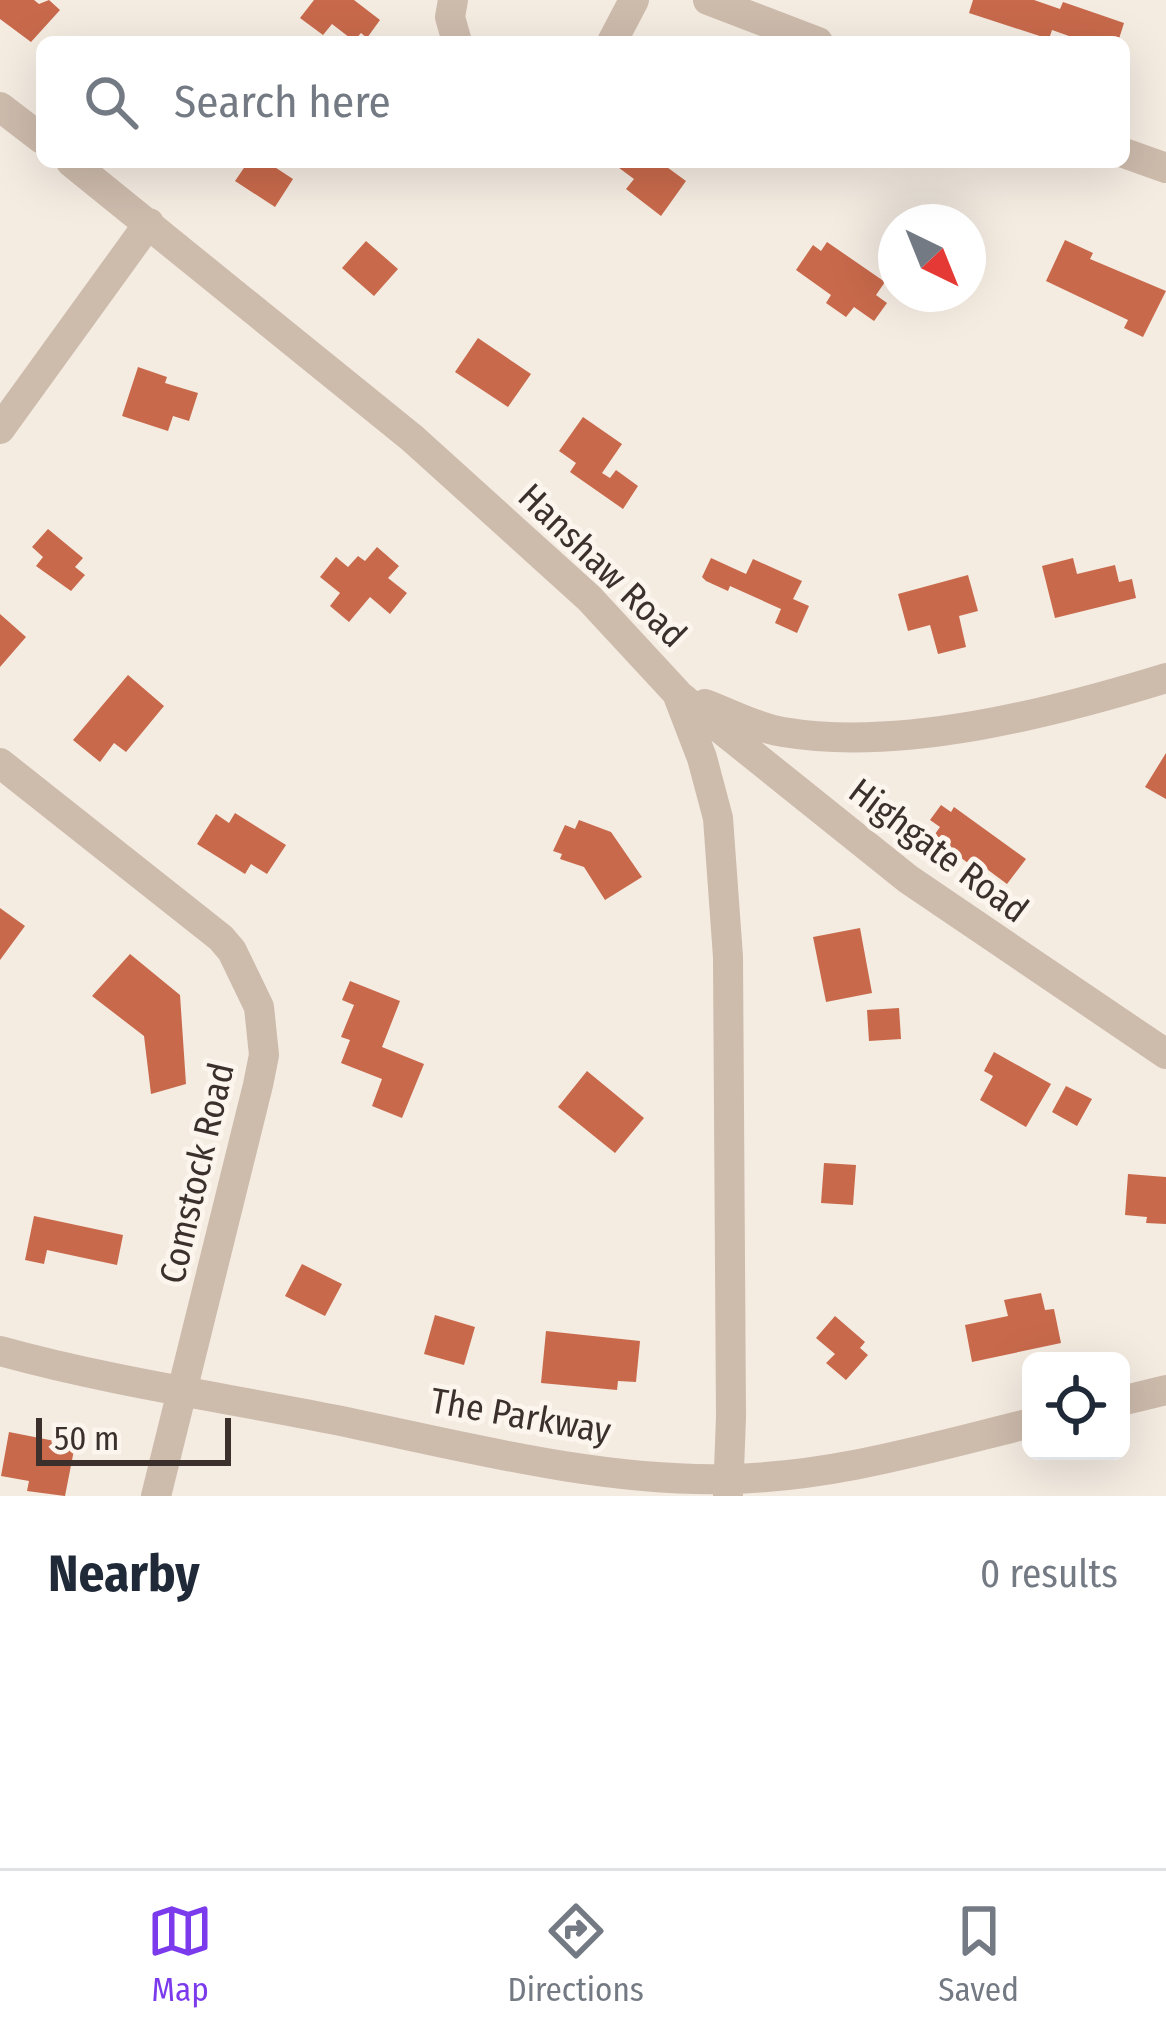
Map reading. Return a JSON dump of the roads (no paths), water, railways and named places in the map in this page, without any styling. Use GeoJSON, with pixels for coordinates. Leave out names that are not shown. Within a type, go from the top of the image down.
{"type":"FeatureCollection","features":[{"type":"Feature","properties":{"kind":"street"},"geometry":{"type":"LineString","coordinates":[[453,0],[450,17],[455,36]]}},
{"type":"Feature","properties":{"kind":"street"},"geometry":{"type":"LineString","coordinates":[[615,36],[634,0]]}},
{"type":"Feature","properties":{"kind":"street"},"geometry":{"type":"LineString","coordinates":[[708,0],[802,36]]}},
{"type":"Feature","properties":{"kind":"street"},"geometry":{"type":"LineString","coordinates":[[0,107],[36,135]]}},
{"type":"Feature","properties":{"kind":"street"},"geometry":{"type":"LineString","coordinates":[[1130,155],[1166,168]]}},
{"type":"Feature","properties":{"kind":"street","name":"Hanshaw Road"},"geometry":{"type":"LineString","coordinates":[[79,168],[412,438],[589,598],[677,693],[718,818],[726,934],[729,1488]]}},
{"type":"Feature","properties":{"kind":"street"},"geometry":{"type":"LineString","coordinates":[[0,429],[149,223]]}},
{"type":"Feature","properties":{"kind":"street"},"geometry":{"type":"LineString","coordinates":[[677,693],[779,732],[874,740],[1085,702],[1166,678]]}},
{"type":"Feature","properties":{"kind":"street","name":"Highgate Road"},"geometry":{"type":"LineString","coordinates":[[677,693],[908,879],[1166,1054]]}},
{"type":"Feature","properties":{"kind":"street","name":"Comstock Road"},"geometry":{"type":"LineString","coordinates":[[0,763],[221,938],[248,977],[260,1007],[263,1055],[258,1084],[156,1496]]}},
{"type":"Feature","properties":{"kind":"street","name":"The Parkway"},"geometry":{"type":"LineString","coordinates":[[0,1352],[573,1466],[729,1488],[842,1470],[1022,1425]]}},
{"type":"Feature","properties":{"kind":"street"},"geometry":{"type":"LineString","coordinates":[[1130,1399],[1166,1390]]}}]}
